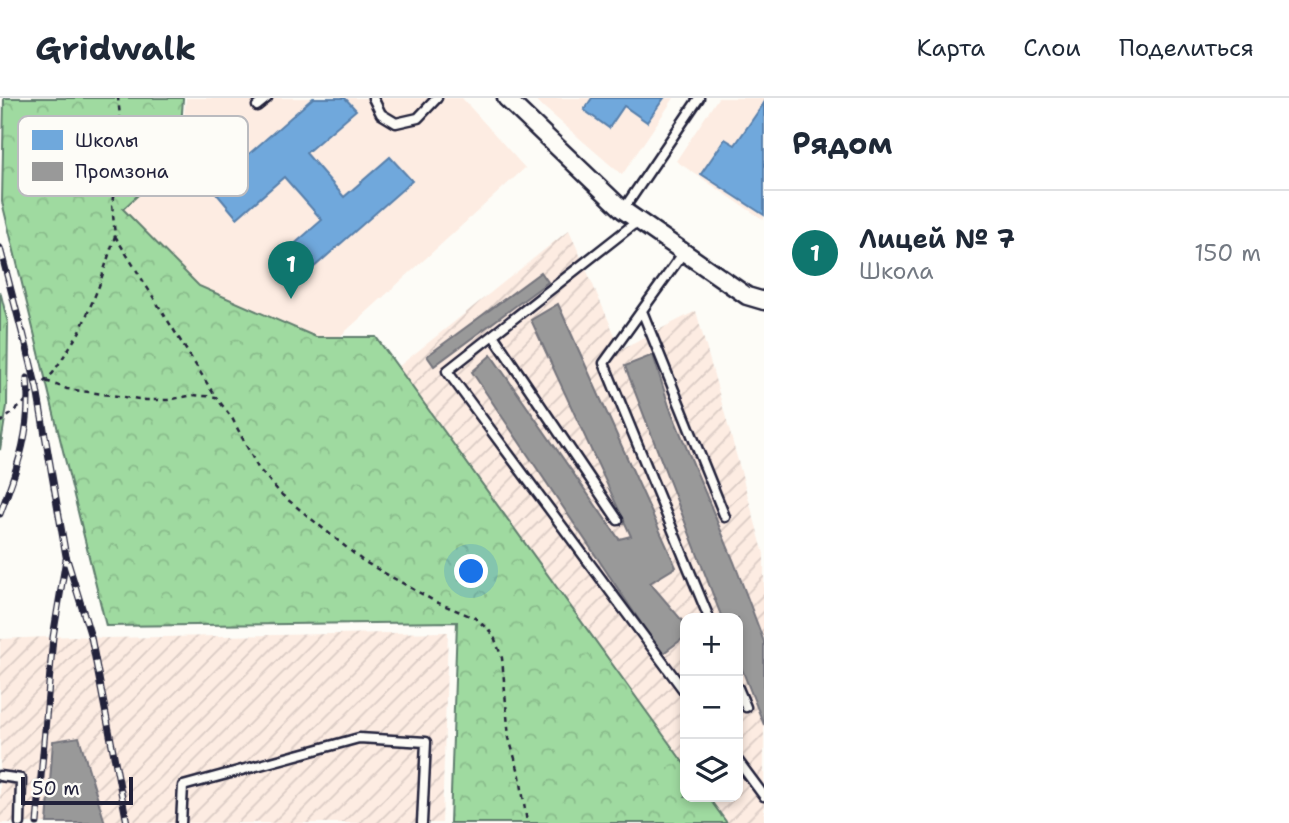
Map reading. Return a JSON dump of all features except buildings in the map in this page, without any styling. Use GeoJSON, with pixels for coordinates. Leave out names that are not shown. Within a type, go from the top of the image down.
{"type":"FeatureCollection","features":[{"type":"Feature","properties":{"kind":"street"},"geometry":{"type":"LineString","coordinates":[[506,98],[623,210],[747,296],[764,301]]}},
{"type":"Feature","properties":{"kind":"lane"},"geometry":{"type":"LineString","coordinates":[[257,106],[267,98]]}},
{"type":"Feature","properties":{"kind":"lane"},"geometry":{"type":"LineString","coordinates":[[373,98],[381,114],[396,123],[418,118],[437,98]]}},
{"type":"Feature","properties":{"kind":"lane"},"geometry":{"type":"LineString","coordinates":[[623,210],[699,98]]}},
{"type":"Feature","properties":{"kind":"lane"},"geometry":{"type":"LineString","coordinates":[[639,220],[447,371],[680,685]]}},
{"type":"Feature","properties":{"kind":"lane"},"geometry":{"type":"LineString","coordinates":[[684,252],[604,363],[707,613]]}},
{"type":"Feature","properties":{"kind":"lane"},"geometry":{"type":"LineString","coordinates":[[642,311],[725,517]]}},
{"type":"Feature","properties":{"kind":"lane"},"geometry":{"type":"LineString","coordinates":[[493,335],[618,520]]}},
{"type":"Feature","properties":{"kind":"lane"},"geometry":{"type":"LineString","coordinates":[[743,700],[746,707]]}},
{"type":"Feature","properties":{"kind":"lane"},"geometry":{"type":"LineString","coordinates":[[181,823],[183,786],[359,738],[425,742],[422,823]]}},
{"type":"Feature","properties":{"kind":"lane"},"geometry":{"type":"LineString","coordinates":[[743,768],[764,796]]}},
{"type":"Feature","properties":{"kind":"lane"},"geometry":{"type":"LineString","coordinates":[[0,776],[21,779],[20,823]]}},
{"type":"Feature","properties":{"kind":"path"},"geometry":{"type":"LineString","coordinates":[[118,98],[120,116]]}},
{"type":"Feature","properties":{"kind":"path"},"geometry":{"type":"LineString","coordinates":[[0,423],[53,373],[80,331],[99,286],[114,236],[113,196]]}},
{"type":"Feature","properties":{"kind":"path"},"geometry":{"type":"LineString","coordinates":[[114,236],[232,418],[258,468],[282,495],[363,561],[436,602],[475,618],[493,634],[502,658],[509,738],[520,776],[527,823]]}},
{"type":"Feature","properties":{"kind":"path"},"geometry":{"type":"LineString","coordinates":[[46,381],[67,389],[146,400],[169,400],[193,395],[216,397]]}},
{"type":"Feature","properties":{"kind":"shaded area"},"geometry":{"type":"Polygon","coordinates":[[[186,98],[462,98],[525,168],[280,391],[122,208],[135,196],[248,196],[248,116],[184,116],[186,98]]]}},
{"type":"Feature","properties":{"kind":"shaded area"},"geometry":{"type":"Polygon","coordinates":[[[533,98],[674,98],[622,175],[533,98]]]}},
{"type":"Feature","properties":{"kind":"shaded area"},"geometry":{"type":"Polygon","coordinates":[[[718,98],[764,98],[764,220],[676,161],[718,98]]]}},
{"type":"Feature","properties":{"kind":"shaded area"},"geometry":{"type":"Polygon","coordinates":[[[569,230],[621,349],[696,311],[764,554],[764,823],[727,823],[712,802],[743,802],[743,613],[680,613],[680,758],[398,367],[569,230]]]}},
{"type":"Feature","properties":{"kind":"shaded area"},"geometry":{"type":"Polygon","coordinates":[[[448,632],[442,823],[0,823],[0,639],[448,632]]]}},
{"type":"Feature","properties":{"kind":"green space"},"geometry":{"type":"Polygon","coordinates":[[[4,98],[183,98],[182,116],[18,116],[18,196],[137,196],[123,209],[199,286],[316,337],[376,337],[680,758],[680,802],[712,802],[727,823],[450,823],[457,622],[106,626],[2,202],[4,98]]]}},
{"type":"Feature","properties":{"kind":"green space"},"geometry":{"type":"Polygon","coordinates":[[[0,291],[8,323],[7,406],[0,450],[0,291]]]}},
{"type":"Feature","properties":{"kind":"railway"},"geometry":{"type":"LineString","coordinates":[[0,248],[24,340]]}},
{"type":"Feature","properties":{"kind":"railway"},"geometry":{"type":"LineString","coordinates":[[23,332],[37,389],[66,556],[91,637],[127,823]]}},
{"type":"Feature","properties":{"kind":"railway"},"geometry":{"type":"LineString","coordinates":[[0,514],[22,448],[27,415],[27,378]]}},
{"type":"Feature","properties":{"kind":"railway"},"geometry":{"type":"LineString","coordinates":[[37,823],[53,637],[66,559]]}},
{"type":"Feature","properties":{"kind":"place","name":"Лицей № 7"},"geometry":{"type":"Point","coordinates":[291,299]}}]}
